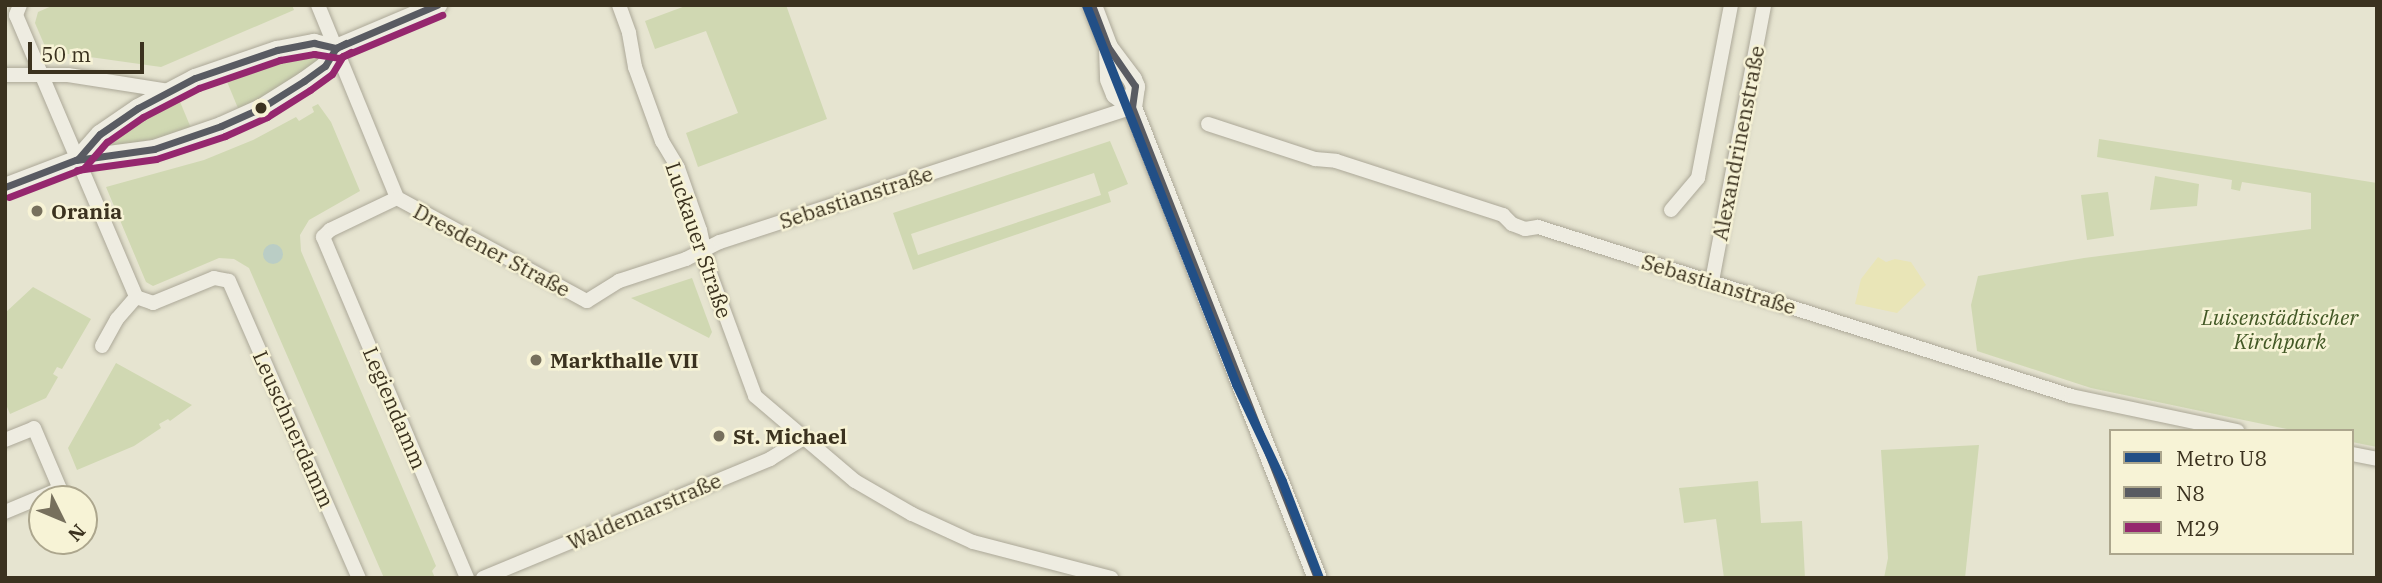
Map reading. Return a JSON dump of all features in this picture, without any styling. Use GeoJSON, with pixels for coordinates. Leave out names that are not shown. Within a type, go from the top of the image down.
{"type":"FeatureCollection","features":[{"type":"Feature","properties":{"kind":"main road"},"geometry":{"type":"LineString","coordinates":[[1092,5],[1108,47],[1115,94],[1132,107],[1317,578]]}},
{"type":"Feature","properties":{"kind":"street"},"geometry":{"type":"LineString","coordinates":[[20,5],[16,15],[136,297],[117,319],[102,346]]}},
{"type":"Feature","properties":{"kind":"street"},"geometry":{"type":"LineString","coordinates":[[318,5],[397,198]]}},
{"type":"Feature","properties":{"kind":"street"},"geometry":{"type":"LineString","coordinates":[[78,159],[100,134],[169,91],[222,68],[277,50],[314,43],[336,48],[438,5]]}},
{"type":"Feature","properties":{"kind":"street","name":"Luckauer Straße"},"geometry":{"type":"LineString","coordinates":[[619,5],[629,33],[635,66],[662,141],[678,168],[755,396],[802,439]]}},
{"type":"Feature","properties":{"kind":"street","name":"Alexandrinenstraße"},"geometry":{"type":"LineString","coordinates":[[1671,210],[1698,178],[1731,5]]}},
{"type":"Feature","properties":{"kind":"street","name":"Alexandrinenstraße"},"geometry":{"type":"LineString","coordinates":[[1712,281],[1764,5]]}},
{"type":"Feature","properties":{"kind":"street"},"geometry":{"type":"LineString","coordinates":[[5,187],[78,159],[153,149],[221,126],[261,107],[304,81],[325,66],[336,48]]}},
{"type":"Feature","properties":{"kind":"street"},"geometry":{"type":"LineString","coordinates":[[5,75],[83,77],[169,91]]}},
{"type":"Feature","properties":{"kind":"street","name":"Sebastianstraße"},"geometry":{"type":"LineString","coordinates":[[587,301],[619,281],[687,259],[720,242],[1132,107]]}},
{"type":"Feature","properties":{"kind":"street","name":"Sebastianstraße"},"geometry":{"type":"LineString","coordinates":[[1208,124],[1315,159],[1336,161],[1503,215],[1519,227],[1538,227],[2097,403],[2227,429]]}},
{"type":"Feature","properties":{"kind":"street","name":"Legiendamm"},"geometry":{"type":"LineString","coordinates":[[397,198],[330,230],[323,237],[467,578]]}},
{"type":"Feature","properties":{"kind":"street","name":"Dresdener Straße"},"geometry":{"type":"LineString","coordinates":[[397,198],[587,301]]}},
{"type":"Feature","properties":{"kind":"street","name":"Leuschnerdamm"},"geometry":{"type":"LineString","coordinates":[[136,297],[153,303],[214,278],[229,281],[359,578]]}},
{"type":"Feature","properties":{"kind":"street"},"geometry":{"type":"LineString","coordinates":[[5,440],[34,428],[60,489],[5,512]]}},
{"type":"Feature","properties":{"kind":"street"},"geometry":{"type":"LineString","coordinates":[[802,439],[855,481],[953,534],[1111,578]]}},
{"type":"Feature","properties":{"kind":"street","name":"Waldemarstraße"},"geometry":{"type":"LineString","coordinates":[[483,578],[769,459],[802,439]]}},
{"type":"Feature","properties":{"kind":"street"},"geometry":{"type":"LineString","coordinates":[[2354,454],[2377,459]]}},
{"type":"Feature","properties":{"kind":"green space"},"geometry":{"type":"Polygon","coordinates":[[[54,5],[292,5],[294,10],[161,67],[47,51],[35,23],[38,12],[54,5]]]}},
{"type":"Feature","properties":{"kind":"green space"},"geometry":{"type":"Polygon","coordinates":[[[688,5],[786,5],[827,119],[698,167],[686,133],[738,113],[706,31],[655,49],[645,21],[688,5]]]}},
{"type":"Feature","properties":{"kind":"green space"},"geometry":{"type":"Polygon","coordinates":[[[312,49],[320,64],[240,113],[223,72],[312,49]]]}},
{"type":"Feature","properties":{"kind":"green space"},"geometry":{"type":"Polygon","coordinates":[[[176,92],[193,133],[100,148],[100,144],[176,92]]]}},
{"type":"Feature","properties":{"kind":"green space"},"geometry":{"type":"Polygon","coordinates":[[[318,104],[331,122],[360,191],[309,220],[300,235],[301,251],[436,566],[432,571],[435,578],[384,578],[249,268],[234,259],[219,258],[153,286],[146,282],[106,187],[204,160],[253,140],[296,117],[299,121],[314,112],[312,107],[318,104]]]}},
{"type":"Feature","properties":{"kind":"green space","name":"Luisenstädtischer Kirchpark"},"geometry":{"type":"Polygon","coordinates":[[[2099,139],[2377,183],[2377,447],[2354,442],[2354,429],[2287,429],[2091,388],[1977,351],[1971,305],[1978,276],[2084,258],[2311,229],[2311,193],[2242,182],[2240,191],[2231,189],[2232,180],[2097,157],[2099,139]]]}},
{"type":"Feature","properties":{"kind":"green space"},"geometry":{"type":"Polygon","coordinates":[[[1110,141],[1128,184],[1108,192],[1111,202],[913,270],[893,213],[1110,141]],[[1094,173],[911,234],[918,255],[1101,195],[1094,173]]]}},
{"type":"Feature","properties":{"kind":"green space"},"geometry":{"type":"Polygon","coordinates":[[[2155,176],[2199,184],[2197,206],[2150,210],[2155,176]]]}},
{"type":"Feature","properties":{"kind":"green space"},"geometry":{"type":"Polygon","coordinates":[[[2108,192],[2114,236],[2087,240],[2081,195],[2108,192]]]}},
{"type":"Feature","properties":{"kind":"green space"},"geometry":{"type":"Polygon","coordinates":[[[692,278],[712,332],[709,338],[631,298],[692,278]]]}},
{"type":"Feature","properties":{"kind":"green space"},"geometry":{"type":"Polygon","coordinates":[[[33,287],[91,319],[62,369],[57,367],[53,374],[58,377],[46,398],[10,414],[5,402],[5,313],[33,287]]]}},
{"type":"Feature","properties":{"kind":"green space"},"geometry":{"type":"Polygon","coordinates":[[[116,363],[192,405],[170,421],[168,419],[159,424],[161,428],[134,446],[77,470],[68,448],[116,363]]]}},
{"type":"Feature","properties":{"kind":"green space"},"geometry":{"type":"Polygon","coordinates":[[[1979,445],[1965,578],[1884,578],[1888,558],[1881,450],[1979,445]]]}},
{"type":"Feature","properties":{"kind":"green space"},"geometry":{"type":"Polygon","coordinates":[[[1758,481],[1761,523],[1802,521],[1805,578],[1724,578],[1716,519],[1684,523],[1679,488],[1758,481]]]}},
{"type":"Feature","properties":{"kind":"sand"},"geometry":{"type":"Polygon","coordinates":[[[1878,257],[1886,262],[1895,259],[1911,262],[1926,285],[1897,313],[1855,304],[1861,279],[1878,257]]]}},
{"type":"Feature","properties":{"kind":"shaded area"},"geometry":{"type":"Polygon","coordinates":[[[273,244],[280,247],[283,254],[280,261],[273,264],[266,261],[263,254],[266,247],[273,244]]]}},
{"type":"Feature","properties":{"kind":"metro line","name":"U8"},"geometry":{"type":"LineString","coordinates":[[1086,5],[1236,384],[1282,481],[1319,578]]}},
{"type":"Feature","properties":{"kind":"transit line","name":"N8"},"geometry":{"type":"LineString","coordinates":[[5,187],[78,159],[100,134],[138,108],[195,78],[277,50],[314,43],[336,48],[437,5]]}},
{"type":"Feature","properties":{"kind":"transit line","name":"N8"},"geometry":{"type":"LineString","coordinates":[[1092,5],[1108,47],[1135,86],[1132,107],[1317,578]]}},
{"type":"Feature","properties":{"kind":"transit line","name":"M29"},"geometry":{"type":"LineString","coordinates":[[9,197],[84,168],[107,142],[143,117],[199,88],[280,60],[314,54],[339,58],[442,15]]}},
{"type":"Feature","properties":{"kind":"transit line","name":"N8"},"geometry":{"type":"LineString","coordinates":[[76,160],[154,149],[221,126],[261,108],[304,81],[325,66],[336,48],[346,43]]}},
{"type":"Feature","properties":{"kind":"transit line","name":"M29"},"geometry":{"type":"LineString","coordinates":[[77,170],[156,159],[225,136],[267,117],[310,90],[332,74],[343,56],[351,52]]}},
{"type":"Feature","properties":{"kind":"place","name":"Orania"},"geometry":{"type":"Point","coordinates":[37,211]}},
{"type":"Feature","properties":{"kind":"place","name":"Markthalle VII"},"geometry":{"type":"Point","coordinates":[536,360]}},
{"type":"Feature","properties":{"kind":"place","name":"St. Michael"},"geometry":{"type":"Point","coordinates":[719,436]}}]}
